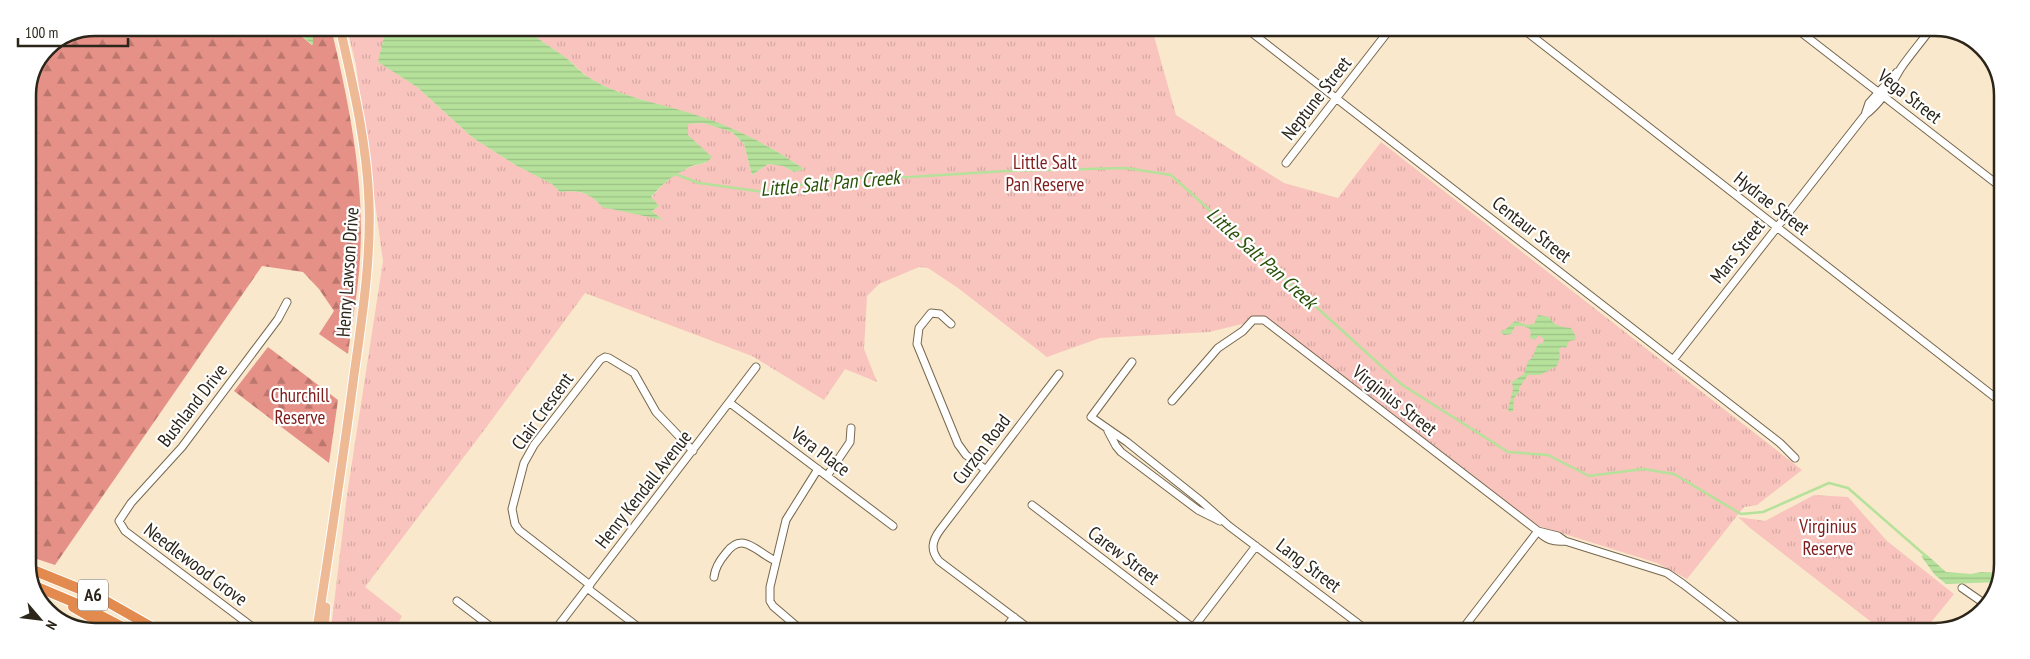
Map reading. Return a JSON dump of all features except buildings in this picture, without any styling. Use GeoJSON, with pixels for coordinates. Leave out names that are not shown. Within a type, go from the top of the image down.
{"type":"FeatureCollection","features":[{"type":"Feature","properties":{"kind":"highway","name":"A6"},"geometry":{"type":"LineString","coordinates":[[36,571],[97,596],[144,623]]}},
{"type":"Feature","properties":{"kind":"highway","name":"A6"},"geometry":{"type":"LineString","coordinates":[[42,589],[56,594]]}},
{"type":"Feature","properties":{"kind":"highway","name":"A6"},"geometry":{"type":"LineString","coordinates":[[65,598],[114,623]]}},
{"type":"Feature","properties":{"kind":"highway","name":"A6"},"geometry":{"type":"LineString","coordinates":[[65,601],[84,615],[99,623]]}},
{"type":"Feature","properties":{"kind":"main road","name":"Henry Lawson Drive"},"geometry":{"type":"LineString","coordinates":[[325,623],[339,490],[368,270],[370,231],[368,176],[363,138],[342,36]]}},
{"type":"Feature","properties":{"kind":"main road","name":"Henry Lawson Drive"},"geometry":{"type":"LineString","coordinates":[[318,623],[339,490]]}},
{"type":"Feature","properties":{"kind":"street","name":"Centaur Street"},"geometry":{"type":"LineString","coordinates":[[1256,36],[1780,443],[1795,458]]}},
{"type":"Feature","properties":{"kind":"street","name":"Neptune Street"},"geometry":{"type":"LineString","coordinates":[[1286,163],[1385,36]]}},
{"type":"Feature","properties":{"kind":"street","name":"Hydrae Street"},"geometry":{"type":"LineString","coordinates":[[1532,36],[1994,397]]}},
{"type":"Feature","properties":{"kind":"street","name":"Vega Street"},"geometry":{"type":"LineString","coordinates":[[1806,36],[1994,182]]}},
{"type":"Feature","properties":{"kind":"street","name":"Mars Street"},"geometry":{"type":"LineString","coordinates":[[1673,360],[1865,115],[1874,108],[1881,94],[1893,84],[1901,69],[1926,36]]}},
{"type":"Feature","properties":{"kind":"street","name":"Bushland Drive"},"geometry":{"type":"LineString","coordinates":[[120,524],[120,518],[127,508],[182,447],[273,327],[287,302]]}},
{"type":"Feature","properties":{"kind":"street"},"geometry":{"type":"LineString","coordinates":[[951,324],[940,314],[932,313],[919,328],[917,344],[958,444],[966,455],[986,470]]}},
{"type":"Feature","properties":{"kind":"street","name":"Virginius Street"},"geometry":{"type":"LineString","coordinates":[[1172,401],[1215,351],[1242,331],[1253,320],[1264,320],[1538,531],[1667,573],[1734,623]]}},
{"type":"Feature","properties":{"kind":"street","name":"Clair Crescent"},"geometry":{"type":"LineString","coordinates":[[633,623],[519,530],[512,509],[517,484],[526,458],[600,360],[605,357],[634,373],[656,412],[693,451]]}},
{"type":"Feature","properties":{"kind":"street","name":"Lang Street"},"geometry":{"type":"LineString","coordinates":[[1132,362],[1090,417],[1127,442],[1229,526],[1357,623]]}},
{"type":"Feature","properties":{"kind":"street","name":"Henry Kendall Avenue"},"geometry":{"type":"LineString","coordinates":[[560,623],[756,367]]}},
{"type":"Feature","properties":{"kind":"street","name":"Curzon Road"},"geometry":{"type":"LineString","coordinates":[[1014,618],[935,556],[932,545],[940,530],[1059,374]]}},
{"type":"Feature","properties":{"kind":"street","name":"Vera Place"},"geometry":{"type":"LineString","coordinates":[[730,403],[893,526]]}},
{"type":"Feature","properties":{"kind":"street"},"geometry":{"type":"LineString","coordinates":[[827,476],[850,442],[852,428]]}},
{"type":"Feature","properties":{"kind":"street","name":"Lang Street"},"geometry":{"type":"LineString","coordinates":[[1107,430],[1121,452],[1198,510],[1229,526]]}},
{"type":"Feature","properties":{"kind":"street"},"geometry":{"type":"LineString","coordinates":[[792,623],[777,611],[770,601],[770,586],[786,520],[818,469]]}},
{"type":"Feature","properties":{"kind":"street","name":"Carew Street"},"geometry":{"type":"LineString","coordinates":[[1032,505],[1187,623]]}},
{"type":"Feature","properties":{"kind":"street","name":"Needlewood Grove"},"geometry":{"type":"LineString","coordinates":[[120,524],[125,531],[247,623]]}},
{"type":"Feature","properties":{"kind":"street"},"geometry":{"type":"LineString","coordinates":[[1467,623],[1538,531]]}},
{"type":"Feature","properties":{"kind":"street"},"geometry":{"type":"LineString","coordinates":[[714,577],[718,564],[731,547],[739,542],[747,544],[776,562]]}},
{"type":"Feature","properties":{"kind":"street"},"geometry":{"type":"LineString","coordinates":[[1199,623],[1256,546]]}},
{"type":"Feature","properties":{"kind":"street"},"geometry":{"type":"LineString","coordinates":[[1962,588],[1981,601]]}},
{"type":"Feature","properties":{"kind":"street"},"geometry":{"type":"LineString","coordinates":[[458,601],[486,623]]}},
{"type":"Feature","properties":{"kind":"street"},"geometry":{"type":"LineString","coordinates":[[1010,623],[1014,618],[1021,623]]}},
{"type":"Feature","properties":{"kind":"green space"},"geometry":{"type":"Polygon","coordinates":[[[301,36],[312,45],[313,36],[333,36],[354,142],[360,201],[360,259],[348,354],[319,334],[334,311],[319,289],[303,272],[262,266],[55,565],[36,559],[36,95],[37,83],[46,62],[62,46],[83,37],[301,36]]]}},
{"type":"Feature","properties":{"kind":"green space","name":"Little Salt Pan Reserve"},"geometry":{"type":"Polygon","coordinates":[[[349,36],[384,36],[379,62],[417,87],[473,138],[517,166],[552,184],[560,192],[573,191],[583,193],[593,198],[602,207],[662,219],[652,211],[659,206],[651,198],[675,175],[706,163],[688,135],[687,124],[703,123],[732,132],[744,144],[752,175],[768,164],[783,166],[794,172],[804,169],[765,145],[723,125],[627,95],[601,84],[588,77],[568,59],[535,36],[1154,36],[1176,115],[1284,183],[1338,198],[1381,142],[1802,470],[1757,505],[1744,507],[1687,579],[1657,563],[1539,526],[1267,318],[1209,332],[1100,338],[1047,357],[958,288],[928,268],[919,267],[879,284],[867,296],[864,349],[877,382],[845,369],[824,400],[752,356],[585,293],[365,587],[402,616],[398,623],[332,623],[347,495],[383,261],[356,65],[349,36]]]}},
{"type":"Feature","properties":{"kind":"green space","name":"Churchill Reserve"},"geometry":{"type":"Polygon","coordinates":[[[268,347],[338,400],[329,463],[234,391],[268,347]]]}},
{"type":"Feature","properties":{"kind":"green space","name":"Virginius Reserve"},"geometry":{"type":"Polygon","coordinates":[[[1814,495],[1848,497],[1887,541],[1954,594],[1930,623],[1873,623],[1738,517],[1765,521],[1814,495]]]}},
{"type":"Feature","properties":{"kind":"shaded area"},"geometry":{"type":"Polygon","coordinates":[[[301,36],[313,36],[313,45],[301,36]]]}},
{"type":"Feature","properties":{"kind":"shaded area"},"geometry":{"type":"Polygon","coordinates":[[[384,36],[535,36],[565,57],[585,75],[601,84],[627,95],[724,125],[765,145],[804,169],[794,172],[783,166],[768,164],[752,175],[744,144],[732,132],[703,123],[688,124],[688,135],[712,157],[704,163],[692,166],[676,174],[651,197],[659,206],[652,211],[663,220],[602,207],[593,198],[583,193],[573,191],[560,192],[552,184],[517,166],[473,138],[417,87],[378,62],[384,36]]]}},
{"type":"Feature","properties":{"kind":"shaded area"},"geometry":{"type":"Polygon","coordinates":[[[1538,315],[1549,317],[1558,326],[1571,328],[1576,337],[1575,340],[1569,341],[1566,348],[1562,347],[1559,349],[1560,357],[1557,366],[1540,375],[1528,375],[1514,398],[1513,411],[1509,412],[1508,409],[1513,390],[1512,382],[1524,374],[1528,361],[1532,358],[1538,344],[1543,343],[1544,339],[1539,335],[1535,340],[1529,337],[1531,334],[1530,329],[1523,326],[1515,326],[1511,334],[1504,335],[1500,332],[1515,321],[1528,325],[1534,324],[1538,315]]]}},
{"type":"Feature","properties":{"kind":"shaded area"},"geometry":{"type":"Polygon","coordinates":[[[1927,555],[1946,572],[1971,574],[1993,573],[1992,579],[1991,582],[1946,584],[1935,575],[1921,556],[1927,555]]]}},
{"type":"Feature","properties":{"kind":"waterway","name":"Little Salt Pan Creek"},"geometry":{"type":"LineString","coordinates":[[675,174],[699,183],[764,192],[837,178],[910,177],[1006,171],[1126,168],[1171,175],[1401,384],[1508,452],[1548,455],[1589,476],[1643,469],[1674,474],[1741,514],[1763,512],[1829,483],[1848,488],[1927,557]]}}]}
